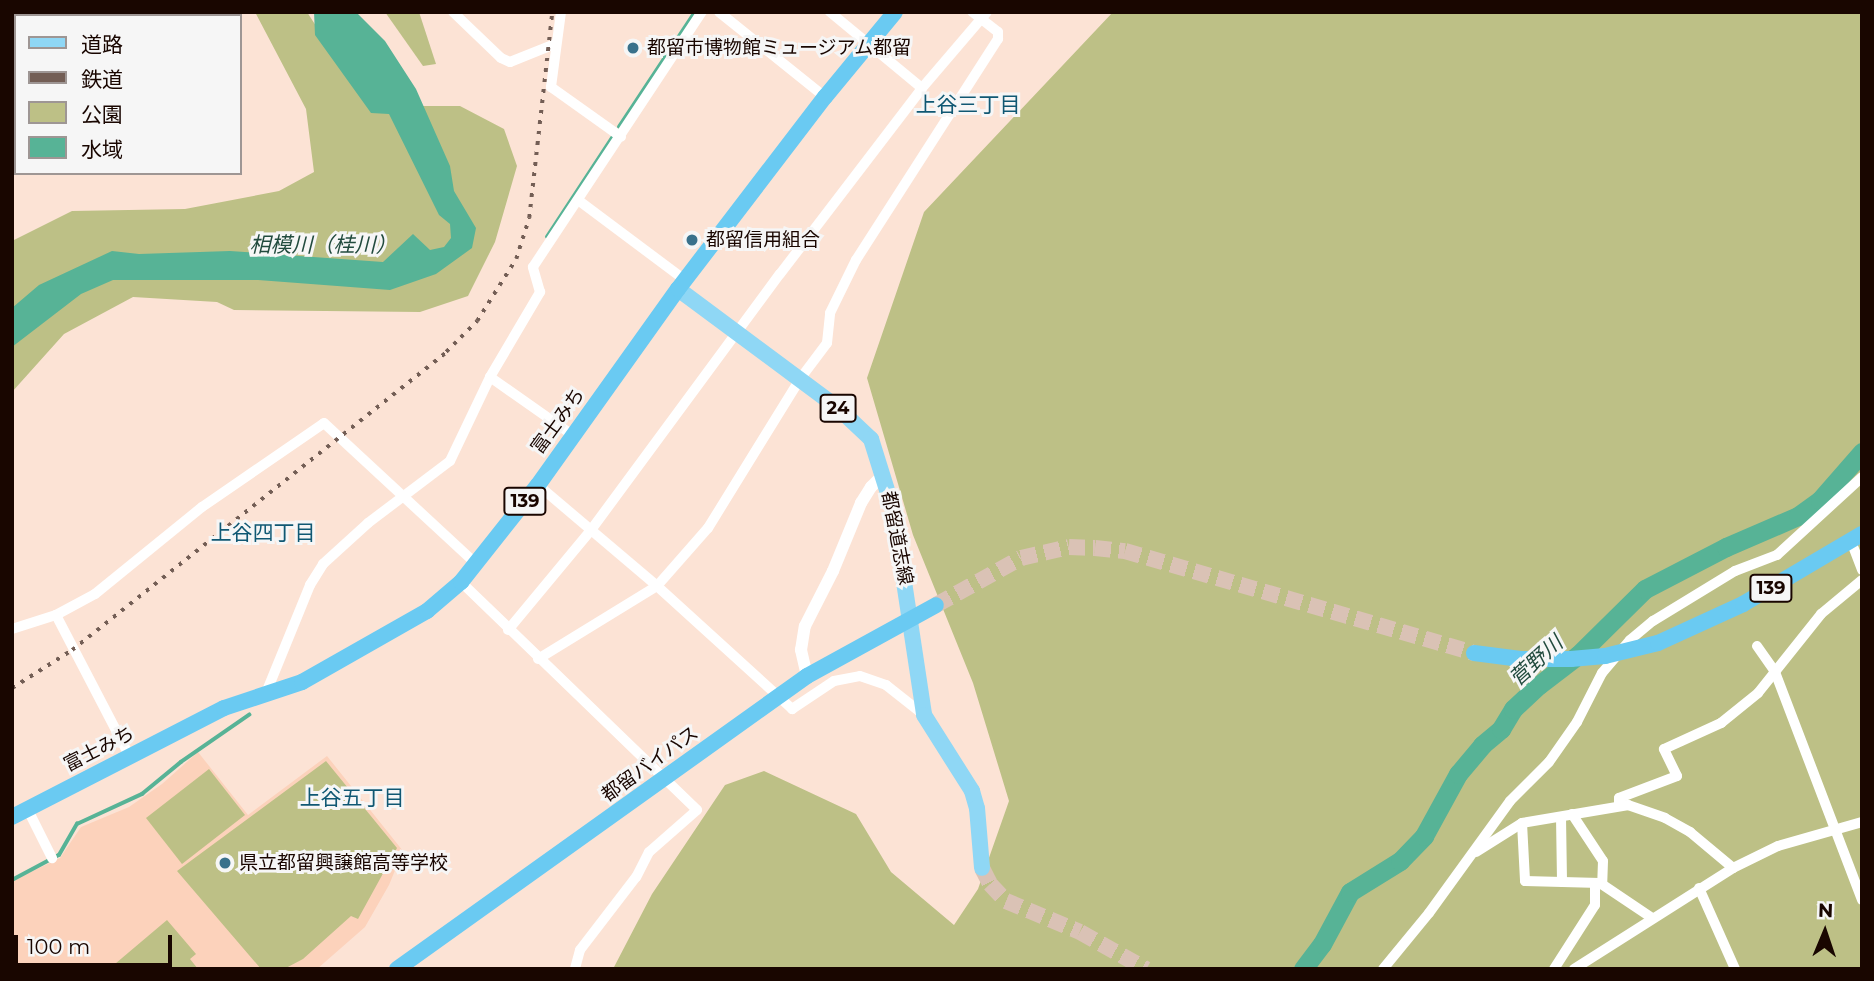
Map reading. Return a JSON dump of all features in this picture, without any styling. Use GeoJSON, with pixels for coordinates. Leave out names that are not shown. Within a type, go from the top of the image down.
{"type":"FeatureCollection","features":[{"type":"Feature","properties":{"kind":"highway","name":"富士みち"},"geometry":{"type":"LineString","coordinates":[[12,817],[224,708],[302,682],[361,651],[427,611],[461,582],[538,485],[682,285],[825,96],[895,12]]}},
{"type":"Feature","properties":{"kind":"highway","name":"139"},"geometry":{"type":"LineString","coordinates":[[1474,653],[1544,660],[1605,656],[1677,636],[1742,604],[1856,537]]}},
{"type":"Feature","properties":{"kind":"highway","name":"都留バイパス"},"geometry":{"type":"LineString","coordinates":[[397,969],[668,778],[807,676],[936,605]]}},
{"type":"Feature","properties":{"kind":"main road","name":"都留道志線"},"geometry":{"type":"LineString","coordinates":[[682,285],[737,332],[865,431],[871,439],[884,474],[907,588],[924,715],[972,791],[977,808],[982,868]]}},
{"type":"Feature","properties":{"kind":"street"},"geometry":{"type":"LineString","coordinates":[[453,12],[501,58],[510,62],[555,44]]}},
{"type":"Feature","properties":{"kind":"street"},"geometry":{"type":"LineString","coordinates":[[561,12],[551,87],[621,137]]}},
{"type":"Feature","properties":{"kind":"street"},"geometry":{"type":"LineString","coordinates":[[266,693],[310,584],[323,564],[404,494],[450,461],[490,377],[540,292],[533,267],[702,12]]}},
{"type":"Feature","properties":{"kind":"street"},"geometry":{"type":"LineString","coordinates":[[719,12],[825,96]]}},
{"type":"Feature","properties":{"kind":"street"},"geometry":{"type":"LineString","coordinates":[[830,12],[922,88]]}},
{"type":"Feature","properties":{"kind":"street"},"geometry":{"type":"LineString","coordinates":[[508,630],[592,530],[737,332],[980,14],[998,32],[998,39],[856,260],[830,313],[827,343],[800,379],[708,528],[657,586],[538,659]]}},
{"type":"Feature","properties":{"kind":"street"},"geometry":{"type":"LineString","coordinates":[[578,200],[682,285]]}},
{"type":"Feature","properties":{"kind":"street"},"geometry":{"type":"LineString","coordinates":[[490,377],[574,436]]}},
{"type":"Feature","properties":{"kind":"street"},"geometry":{"type":"LineString","coordinates":[[12,629],[55,615],[94,594],[202,507],[324,423],[404,494],[476,564]]}},
{"type":"Feature","properties":{"kind":"street"},"geometry":{"type":"LineString","coordinates":[[807,676],[801,650],[804,626],[834,571],[861,503],[871,487],[884,474]]}},
{"type":"Feature","properties":{"kind":"street"},"geometry":{"type":"LineString","coordinates":[[1382,969],[1476,852],[1510,801],[1549,762],[1577,722],[1602,673],[1629,640],[1653,621],[1735,571],[1777,555],[1862,477]]}},
{"type":"Feature","properties":{"kind":"street"},"geometry":{"type":"LineString","coordinates":[[538,485],[657,586],[792,709],[834,681],[870,677],[886,685],[924,715]]}},
{"type":"Feature","properties":{"kind":"street"},"geometry":{"type":"LineString","coordinates":[[1856,537],[1862,570]]}},
{"type":"Feature","properties":{"kind":"street"},"geometry":{"type":"LineString","coordinates":[[1619,806],[1619,798],[1677,776],[1664,749],[1721,723],[1758,693],[1821,614],[1862,580]]}},
{"type":"Feature","properties":{"kind":"street"},"geometry":{"type":"LineString","coordinates":[[461,582],[538,659],[668,778],[697,810],[649,852],[636,877],[580,950],[575,969]]}},
{"type":"Feature","properties":{"kind":"street"},"geometry":{"type":"LineString","coordinates":[[55,615],[130,757]]}},
{"type":"Feature","properties":{"kind":"street"},"geometry":{"type":"LineString","coordinates":[[1757,646],[1775,671],[1806,747],[1833,830],[1862,900]]}},
{"type":"Feature","properties":{"kind":"street"},"geometry":{"type":"LineString","coordinates":[[1476,852],[1522,823],[1628,805],[1665,818],[1715,850],[1733,868]]}},
{"type":"Feature","properties":{"kind":"street"},"geometry":{"type":"LineString","coordinates":[[28,810],[52,858]]}},
{"type":"Feature","properties":{"kind":"street"},"geometry":{"type":"LineString","coordinates":[[1554,969],[1595,905],[1603,861],[1572,814]]}},
{"type":"Feature","properties":{"kind":"street"},"geometry":{"type":"LineString","coordinates":[[1561,817],[1562,882]]}},
{"type":"Feature","properties":{"kind":"street"},"geometry":{"type":"LineString","coordinates":[[1574,969],[1733,868],[1779,846],[1862,822]]}},
{"type":"Feature","properties":{"kind":"street"},"geometry":{"type":"LineString","coordinates":[[1522,823],[1525,881],[1599,883],[1653,918]]}},
{"type":"Feature","properties":{"kind":"street"},"geometry":{"type":"LineString","coordinates":[[1699,888],[1735,969]]}},
{"type":"Feature","properties":{"kind":"shaded area","name":"県立都留興譲館高等学校"},"geometry":{"type":"Polygon","coordinates":[[[198,752],[248,815],[327,756],[403,851],[389,885],[365,927],[317,969],[12,969],[12,881],[60,858],[81,827],[129,807],[162,784],[198,752]]]}},
{"type":"Feature","properties":{"kind":"green space"},"geometry":{"type":"Polygon","coordinates":[[[12,12],[104,12],[14,14],[12,66],[12,12]]]}},
{"type":"Feature","properties":{"kind":"green space"},"geometry":{"type":"Polygon","coordinates":[[[255,12],[307,12],[336,57],[387,106],[460,106],[504,129],[517,166],[495,242],[468,296],[420,312],[234,310],[217,302],[133,297],[64,334],[12,392],[12,241],[72,211],[185,209],[279,191],[314,172],[306,109],[255,12]]]}},
{"type":"Feature","properties":{"kind":"green space"},"geometry":{"type":"Polygon","coordinates":[[[385,12],[419,12],[436,64],[423,66],[385,12]]]}},
{"type":"Feature","properties":{"kind":"green space"},"geometry":{"type":"Polygon","coordinates":[[[1113,12],[1862,12],[1862,969],[613,969],[652,894],[725,785],[764,771],[856,814],[891,872],[954,925],[978,889],[1009,801],[973,683],[913,535],[867,378],[924,212],[1113,12]]]}},
{"type":"Feature","properties":{"kind":"green space"},"geometry":{"type":"Polygon","coordinates":[[[326,761],[397,848],[358,919],[351,916],[303,959],[284,969],[261,969],[177,871],[326,761]]]}},
{"type":"Feature","properties":{"kind":"green space"},"geometry":{"type":"Polygon","coordinates":[[[209,769],[245,815],[182,864],[146,818],[209,769]]]}},
{"type":"Feature","properties":{"kind":"green space"},"geometry":{"type":"Polygon","coordinates":[[[167,920],[196,954],[190,959],[198,969],[109,969],[167,920]]]}},
{"type":"Feature","properties":{"kind":"water"},"geometry":{"type":"Polygon","coordinates":[[[314,12],[356,12],[385,41],[416,89],[450,166],[454,191],[476,228],[472,248],[436,274],[390,290],[258,280],[113,280],[81,294],[12,347],[12,308],[39,285],[112,251],[139,254],[230,251],[383,262],[413,234],[430,250],[444,247],[451,238],[450,224],[439,215],[389,114],[371,113],[315,35],[314,12]]]}},
{"type":"Feature","properties":{"kind":"waterway"},"geometry":{"type":"LineString","coordinates":[[619,127],[695,12]]}},
{"type":"Feature","properties":{"kind":"waterway"},"geometry":{"type":"LineString","coordinates":[[547,237],[612,138]]}},
{"type":"Feature","properties":{"kind":"waterway","name":"菅野川"},"geometry":{"type":"LineString","coordinates":[[1303,969],[1322,944],[1350,892],[1400,861],[1424,836],[1458,774],[1482,745],[1501,729],[1513,709],[1578,655],[1645,589],[1726,547],[1798,516],[1820,500],[1862,452]]}},
{"type":"Feature","properties":{"kind":"waterway"},"geometry":{"type":"LineString","coordinates":[[12,880],[59,855],[77,824],[142,794],[181,762],[249,715]]}},
{"type":"Feature","properties":{"kind":"tunnel"},"geometry":{"type":"LineString","coordinates":[[936,605],[1021,558],[1069,547],[1095,548],[1125,551],[1474,653]]}},
{"type":"Feature","properties":{"kind":"tunnel"},"geometry":{"type":"LineString","coordinates":[[982,868],[990,884],[1006,901],[1080,932],[1146,969]]}},
{"type":"Feature","properties":{"kind":"railway"},"geometry":{"type":"LineString","coordinates":[[12,688],[72,650],[446,352],[477,321],[516,259],[529,218],[552,12]]}},
{"type":"Feature","properties":{"kind":"place","name":"都留市博物館ミュージアム都留"},"geometry":{"type":"Point","coordinates":[633,48]}},
{"type":"Feature","properties":{"kind":"place","name":"都留信用組合"},"geometry":{"type":"Point","coordinates":[692,240]}},
{"type":"Feature","properties":{"kind":"place","name":"県立都留興譲館高等学校"},"geometry":{"type":"Point","coordinates":[225,863]}},
{"type":"Feature","properties":{"kind":"district","name":"上谷三丁目"},"geometry":{"type":"Point","coordinates":[968,105]}},
{"type":"Feature","properties":{"kind":"district","name":"上谷四丁目"},"geometry":{"type":"Point","coordinates":[263,533]}},
{"type":"Feature","properties":{"kind":"district","name":"上谷五丁目"},"geometry":{"type":"Point","coordinates":[352,798]}},
{"type":"Feature","properties":{"kind":"water label","name":"相模川（桂川）"},"geometry":{"type":"Point","coordinates":[323,245]}}]}
